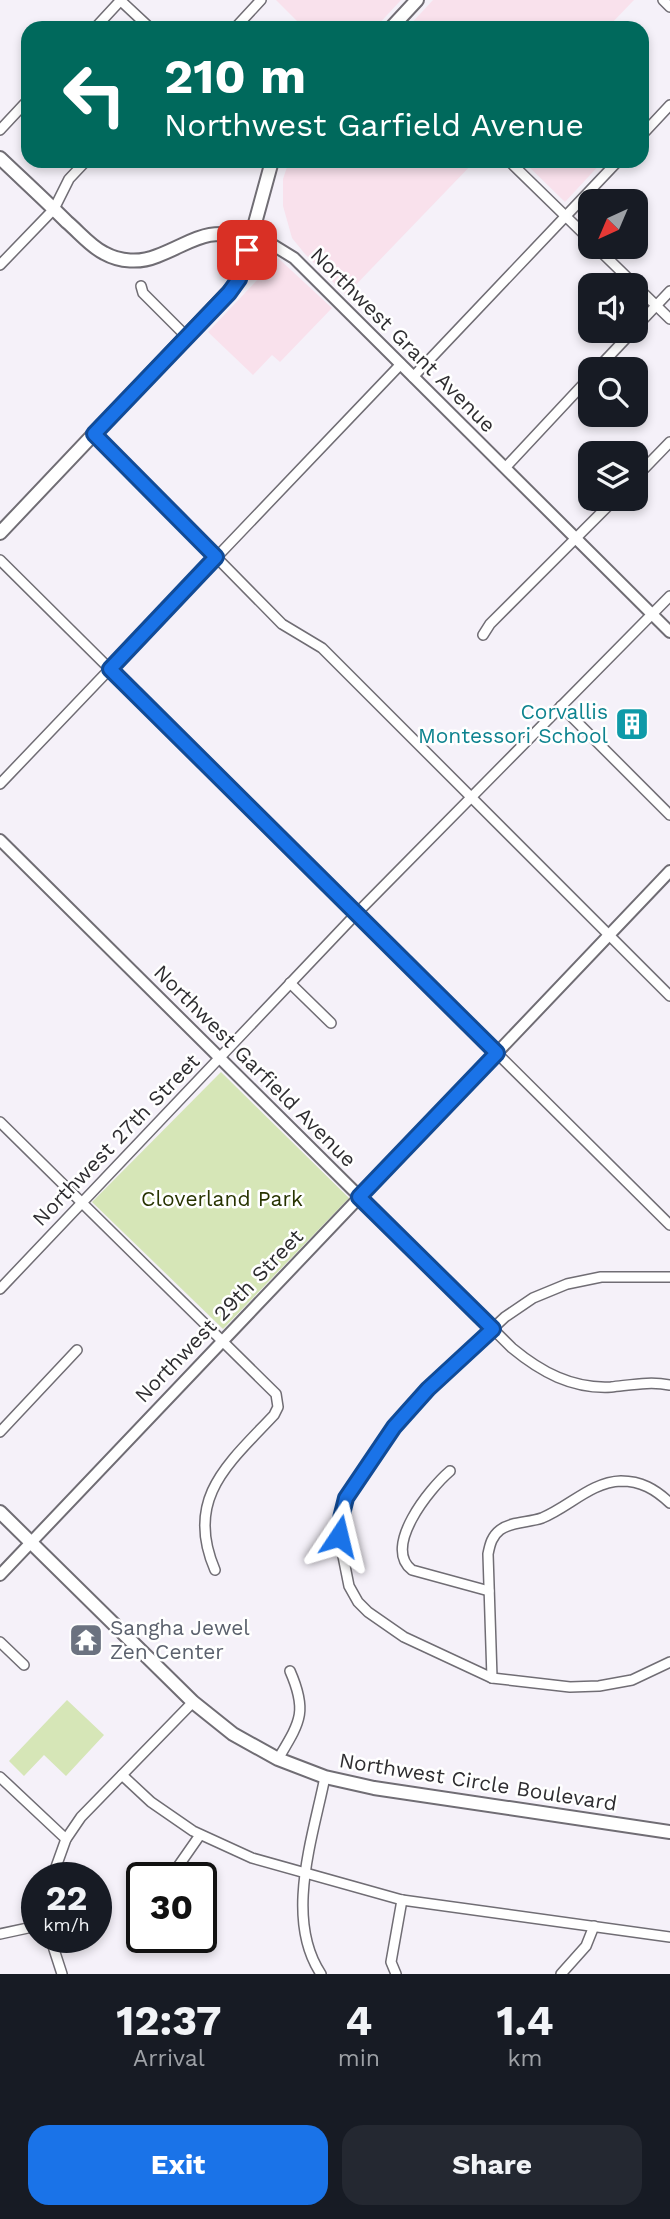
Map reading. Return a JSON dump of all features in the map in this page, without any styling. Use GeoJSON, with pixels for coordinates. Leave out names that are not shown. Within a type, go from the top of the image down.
{"type":"FeatureCollection","features":[{"type":"Feature","properties":{"kind":"main road"},"geometry":{"type":"LineString","coordinates":[[398,21],[417,0]]}},
{"type":"Feature","properties":{"kind":"main road","name":"Northwest Grant Avenue"},"geometry":{"type":"LineString","coordinates":[[0,158],[97,249],[125,260],[149,259],[204,235],[228,233],[250,237]]}},
{"type":"Feature","properties":{"kind":"main road"},"geometry":{"type":"LineString","coordinates":[[0,533],[235,285],[243,267],[270,168]]}},
{"type":"Feature","properties":{"kind":"main road","name":"Northwest Circle Boulevard"},"geometry":{"type":"LineString","coordinates":[[0,1512],[193,1702],[233,1734],[278,1759],[325,1777],[415,1795],[670,1832]]}},
{"type":"Feature","properties":{"kind":"street"},"geometry":{"type":"LineString","coordinates":[[101,21],[120,0],[142,21]]}},
{"type":"Feature","properties":{"kind":"street"},"geometry":{"type":"LineString","coordinates":[[242,21],[261,0]]}},
{"type":"Feature","properties":{"kind":"street"},"geometry":{"type":"LineString","coordinates":[[663,0],[670,7]]}},
{"type":"Feature","properties":{"kind":"street"},"geometry":{"type":"LineString","coordinates":[[649,128],[670,105]]}},
{"type":"Feature","properties":{"kind":"street"},"geometry":{"type":"LineString","coordinates":[[0,130],[21,108]]}},
{"type":"Feature","properties":{"kind":"street"},"geometry":{"type":"LineString","coordinates":[[0,265],[54,209],[69,179],[79,168]]}},
{"type":"Feature","properties":{"kind":"street"},"geometry":{"type":"LineString","coordinates":[[516,168],[578,228]]}},
{"type":"Feature","properties":{"kind":"street"},"geometry":{"type":"LineString","coordinates":[[414,377],[611,168]]}},
{"type":"Feature","properties":{"kind":"street","name":"Northwest Grant Avenue"},"geometry":{"type":"LineString","coordinates":[[250,237],[268,242],[294,258],[670,632]]}},
{"type":"Feature","properties":{"kind":"street"},"geometry":{"type":"LineString","coordinates":[[608,259],[670,319]]}},
{"type":"Feature","properties":{"kind":"street"},"geometry":{"type":"LineString","coordinates":[[141,286],[143,293],[187,337]]}},
{"type":"Feature","properties":{"kind":"street"},"geometry":{"type":"LineString","coordinates":[[648,314],[670,291]]}},
{"type":"Feature","properties":{"kind":"street"},"geometry":{"type":"LineString","coordinates":[[608,357],[621,343]]}},
{"type":"Feature","properties":{"kind":"street"},"geometry":{"type":"LineString","coordinates":[[0,784],[401,364]]}},
{"type":"Feature","properties":{"kind":"street"},"geometry":{"type":"LineString","coordinates":[[505,468],[578,390]]}},
{"type":"Feature","properties":{"kind":"street"},"geometry":{"type":"LineString","coordinates":[[94,434],[282,624],[322,648],[670,996]]}},
{"type":"Feature","properties":{"kind":"street"},"geometry":{"type":"LineString","coordinates":[[648,465],[670,442]]}},
{"type":"Feature","properties":{"kind":"street"},"geometry":{"type":"LineString","coordinates":[[483,635],[490,624],[603,511]]}},
{"type":"Feature","properties":{"kind":"street"},"geometry":{"type":"LineString","coordinates":[[0,560],[670,1225]]}},
{"type":"Feature","properties":{"kind":"street","name":"Northwest 27th Street"},"geometry":{"type":"LineString","coordinates":[[0,1289],[290,983],[670,596]]}},
{"type":"Feature","properties":{"kind":"street"},"geometry":{"type":"LineString","coordinates":[[561,706],[670,815]]}},
{"type":"Feature","properties":{"kind":"street","name":"Northwest Garfield Avenue"},"geometry":{"type":"LineString","coordinates":[[0,840],[532,1365],[569,1382],[597,1387],[646,1382],[670,1385]]}},
{"type":"Feature","properties":{"kind":"street","name":"Northwest 29th Street"},"geometry":{"type":"LineString","coordinates":[[0,1575],[670,872]]}},
{"type":"Feature","properties":{"kind":"street"},"geometry":{"type":"LineString","coordinates":[[290,983],[331,1023]]}},
{"type":"Feature","properties":{"kind":"street"},"geometry":{"type":"LineString","coordinates":[[0,1122],[273,1390],[278,1401],[274,1415],[227,1465],[208,1500],[205,1514],[206,1541],[215,1570]]}},
{"type":"Feature","properties":{"kind":"street"},"geometry":{"type":"LineString","coordinates":[[668,1275],[601,1277],[567,1284],[521,1305],[422,1395],[394,1427],[346,1498],[339,1536],[349,1586],[358,1602],[368,1612],[404,1637],[492,1678],[570,1686],[599,1686],[632,1680],[670,1662]]}},
{"type":"Feature","properties":{"kind":"street"},"geometry":{"type":"LineString","coordinates":[[0,1432],[78,1350]]}},
{"type":"Feature","properties":{"kind":"street"},"geometry":{"type":"LineString","coordinates":[[450,1471],[418,1507],[407,1535],[402,1558],[412,1570],[489,1591]]}},
{"type":"Feature","properties":{"kind":"street"},"geometry":{"type":"LineString","coordinates":[[492,1678],[488,1554],[493,1537],[510,1525],[539,1519],[610,1482],[644,1485],[655,1490],[670,1503]]}},
{"type":"Feature","properties":{"kind":"street"},"geometry":{"type":"LineString","coordinates":[[0,1642],[24,1665]]}},
{"type":"Feature","properties":{"kind":"street"},"geometry":{"type":"LineString","coordinates":[[278,1759],[299,1715],[301,1699],[290,1671]]}},
{"type":"Feature","properties":{"kind":"street"},"geometry":{"type":"LineString","coordinates":[[58,1862],[66,1839],[81,1817],[193,1702]]}},
{"type":"Feature","properties":{"kind":"street"},"geometry":{"type":"LineString","coordinates":[[122,1775],[151,1802],[200,1835],[252,1858],[402,1900],[670,1937]]}},
{"type":"Feature","properties":{"kind":"street"},"geometry":{"type":"LineString","coordinates":[[0,1777],[66,1839]]}},
{"type":"Feature","properties":{"kind":"street"},"geometry":{"type":"LineString","coordinates":[[321,1974],[310,1956],[302,1910],[306,1873],[325,1777]]}},
{"type":"Feature","properties":{"kind":"street"},"geometry":{"type":"LineString","coordinates":[[181,1862],[200,1835]]}},
{"type":"Feature","properties":{"kind":"street"},"geometry":{"type":"LineString","coordinates":[[396,1974],[391,1962],[402,1900]]}},
{"type":"Feature","properties":{"kind":"street"},"geometry":{"type":"LineString","coordinates":[[561,1974],[586,1946],[594,1926]]}},
{"type":"Feature","properties":{"kind":"street"},"geometry":{"type":"LineString","coordinates":[[0,1934],[21,1929]]}},
{"type":"Feature","properties":{"kind":"street"},"geometry":{"type":"LineString","coordinates":[[55,1953],[62,1974]]}},
{"type":"Feature","properties":{"kind":"shaded area"},"geometry":{"type":"Polygon","coordinates":[[[276,0],[401,0],[382,21],[297,21],[276,0]]]}},
{"type":"Feature","properties":{"kind":"shaded area"},"geometry":{"type":"Polygon","coordinates":[[[433,0],[634,0],[614,21],[414,21],[433,0]]]}},
{"type":"Feature","properties":{"kind":"shaded area"},"geometry":{"type":"Polygon","coordinates":[[[287,168],[468,168],[346,295],[292,238],[283,206],[283,179],[287,168]]]}},
{"type":"Feature","properties":{"kind":"shaded area"},"geometry":{"type":"Polygon","coordinates":[[[530,168],[597,168],[565,202],[530,168]]]}},
{"type":"Feature","properties":{"kind":"shaded area"},"geometry":{"type":"Polygon","coordinates":[[[278,258],[332,308],[280,362],[272,355],[253,375],[208,332],[278,258]]]}},
{"type":"Feature","properties":{"kind":"green space","name":"Cloverland Park"},"geometry":{"type":"Polygon","coordinates":[[[221,1072],[349,1198],[223,1329],[92,1202],[221,1072]]]}},
{"type":"Feature","properties":{"kind":"green space"},"geometry":{"type":"Polygon","coordinates":[[[67,1700],[104,1735],[66,1776],[44,1755],[24,1776],[9,1761],[67,1700]]]}},
{"type":"Feature","properties":{"kind":"place","name":"Corvallis Montessori School"},"geometry":{"type":"Point","coordinates":[632,724]}},
{"type":"Feature","properties":{"kind":"place","name":"Sangha Jewel Zen Center"},"geometry":{"type":"Point","coordinates":[86,1640]}},
{"type":"Feature","properties":{"kind":"route"},"geometry":{"type":"LineString","coordinates":[[247,250],[239,279],[229,293],[94,434],[216,557],[110,669],[497,1053],[359,1197],[493,1329],[428,1389],[394,1427],[346,1498],[339,1536]]}}]}
